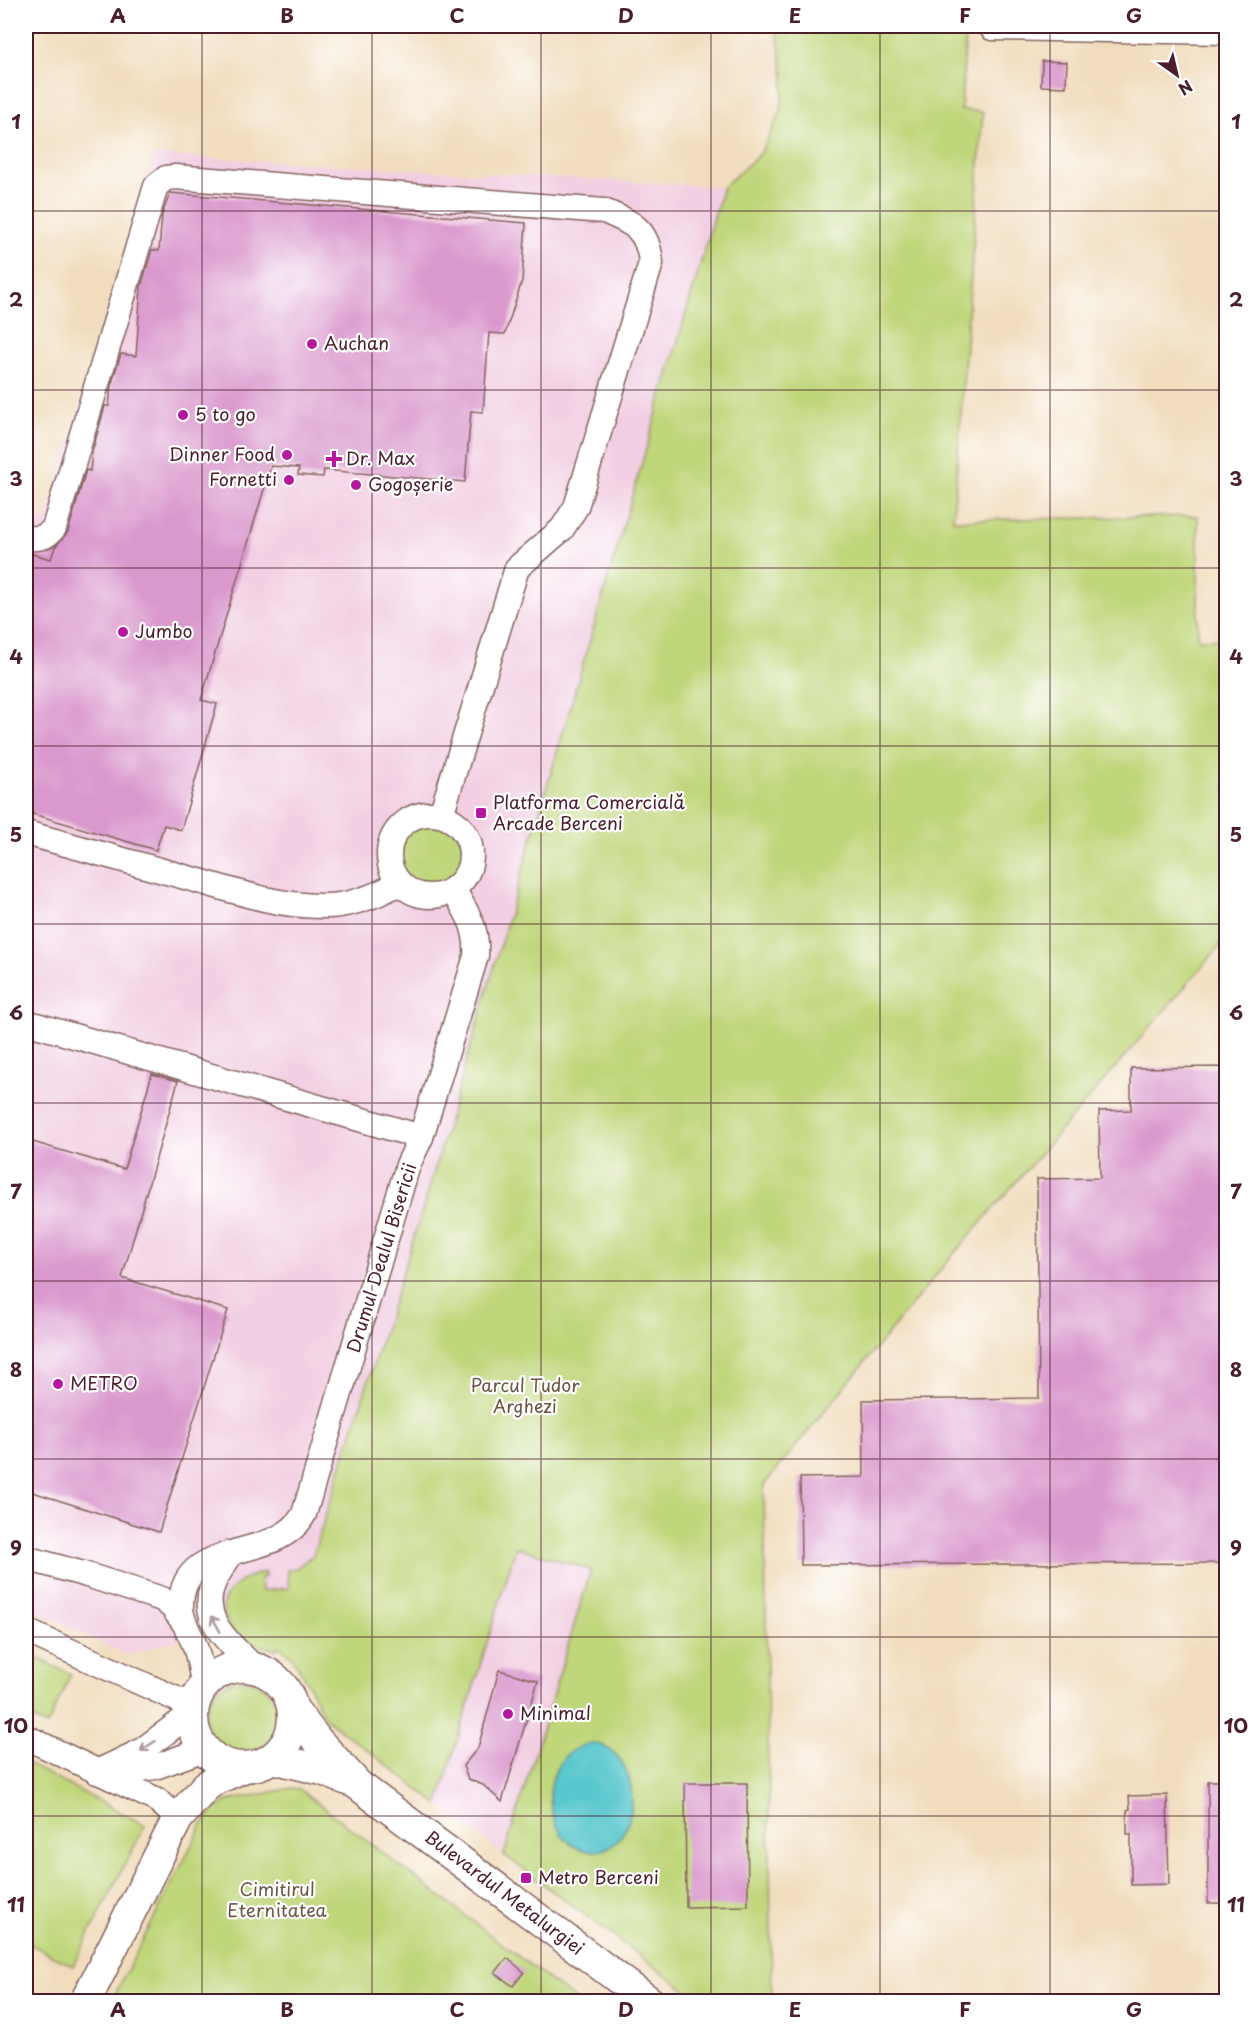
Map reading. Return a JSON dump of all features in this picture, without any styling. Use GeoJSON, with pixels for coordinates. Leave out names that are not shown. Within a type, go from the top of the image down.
{"type":"FeatureCollection","features":[{"type":"Feature","properties":{"kind":"main road"},"geometry":{"type":"LineString","coordinates":[[168,1809],[219,1778],[242,1768],[263,1764],[283,1749],[293,1723],[293,1709],[284,1687],[266,1672],[255,1668],[240,1667],[226,1670],[213,1677],[196,1702],[195,1734],[204,1749],[221,1763],[242,1768]]}},
{"type":"Feature","properties":{"kind":"main road","name":"Bulevardul Metalurgiei"},"geometry":{"type":"LineString","coordinates":[[293,1709],[317,1740],[358,1785],[650,2001]]}},
{"type":"Feature","properties":{"kind":"main road"},"geometry":{"type":"LineString","coordinates":[[85,2001],[168,1809],[204,1749]]}},
{"type":"Feature","properties":{"kind":"main road","name":"Bulevardul Metalurgiei"},"geometry":{"type":"LineString","coordinates":[[272,1758],[322,1770],[358,1785]]}},
{"type":"Feature","properties":{"kind":"street"},"geometry":{"type":"LineString","coordinates":[[992,28],[1227,32]]}},
{"type":"Feature","properties":{"kind":"street"},"geometry":{"type":"LineString","coordinates":[[26,537],[40,538],[49,535],[54,528],[156,186],[160,181],[175,177],[604,211],[636,225],[646,238],[651,262],[576,507],[562,529],[517,568],[441,815]]}},
{"type":"Feature","properties":{"kind":"street"},"geometry":{"type":"LineString","coordinates":[[418,815],[441,815],[460,828],[467,837],[471,860],[462,881],[453,889],[431,896],[420,895],[399,884],[389,862],[389,850],[396,831],[408,820],[418,815]]}},
{"type":"Feature","properties":{"kind":"street"},"geometry":{"type":"LineString","coordinates":[[26,833],[260,898],[300,904],[321,906],[353,902],[375,896],[399,884]]}},
{"type":"Feature","properties":{"kind":"street","name":"Drumul Dealul Bisericii"},"geometry":{"type":"LineString","coordinates":[[196,1702],[195,1647],[181,1609],[183,1590],[191,1574],[195,1568],[211,1558],[231,1554],[290,1532],[297,1526],[304,1514],[408,1165],[421,1137],[476,956],[476,934],[473,924],[453,889]]}},
{"type":"Feature","properties":{"kind":"street"},"geometry":{"type":"LineString","coordinates":[[26,1022],[421,1137]]}},
{"type":"Feature","properties":{"kind":"street"},"geometry":{"type":"LineString","coordinates":[[231,1554],[212,1585],[210,1611],[221,1633],[255,1668]]}},
{"type":"Feature","properties":{"kind":"street"},"geometry":{"type":"LineString","coordinates":[[26,1558],[162,1599],[172,1606],[186,1626]]}},
{"type":"Feature","properties":{"kind":"street"},"geometry":{"type":"LineString","coordinates":[[26,1631],[196,1702],[141,1751],[98,1772]]}},
{"type":"Feature","properties":{"kind":"street"},"geometry":{"type":"LineString","coordinates":[[26,1737],[168,1809]]}},
{"type":"Feature","properties":{"kind":"street"},"geometry":{"type":"LineString","coordinates":[[98,1772],[126,1772],[155,1767],[204,1749]]}},
{"type":"Feature","properties":{"kind":"shaded area"},"geometry":{"type":"Polygon","coordinates":[[[155,155],[723,187],[425,1202],[298,1604],[290,1613],[218,1621],[174,1641],[126,1655],[26,1606],[26,519],[46,520],[155,155]]]}},
{"type":"Feature","properties":{"kind":"shaded area"},"geometry":{"type":"Polygon","coordinates":[[[516,1547],[591,1570],[504,1855],[438,1804],[516,1547]]]}},
{"type":"Feature","properties":{"kind":"green space","name":"Parcul Tudor Arghezi"},"geometry":{"type":"Polygon","coordinates":[[[776,26],[966,26],[961,110],[983,112],[953,520],[1198,516],[1198,639],[1226,639],[1226,939],[946,1263],[764,1485],[772,2001],[701,2001],[504,1855],[591,1570],[516,1547],[438,1804],[325,1718],[291,1656],[279,1646],[276,1650],[240,1638],[230,1627],[223,1610],[224,1601],[233,1587],[257,1574],[265,1572],[265,1577],[261,1578],[262,1591],[289,1588],[287,1570],[296,1568],[313,1555],[425,1202],[723,187],[760,154],[781,112],[784,77],[776,26]]]}},
{"type":"Feature","properties":{"kind":"green space"},"geometry":{"type":"Polygon","coordinates":[[[430,821],[443,824],[455,831],[462,843],[465,856],[462,869],[455,881],[443,888],[430,891],[417,888],[405,881],[398,869],[395,856],[398,843],[405,831],[417,824],[430,821]]]}},
{"type":"Feature","properties":{"kind":"green space"},"geometry":{"type":"Polygon","coordinates":[[[26,1653],[71,1674],[47,1726],[26,1716],[26,1653]]]}},
{"type":"Feature","properties":{"kind":"green space"},"geometry":{"type":"Polygon","coordinates":[[[242,1680],[262,1686],[272,1696],[278,1716],[272,1736],[262,1746],[242,1752],[222,1746],[212,1736],[206,1716],[212,1696],[222,1686],[242,1680]]]}},
{"type":"Feature","properties":{"kind":"green space"},"geometry":{"type":"Polygon","coordinates":[[[26,1763],[145,1825],[73,1966],[26,1942],[26,1763]]]}},
{"type":"Feature","properties":{"kind":"green space","name":"Cimitirul Eternitatea"},"geometry":{"type":"Polygon","coordinates":[[[292,1788],[299,1789],[577,2001],[111,2002],[208,1816],[228,1801],[292,1788]]]}},
{"type":"Feature","properties":{"kind":"water"},"geometry":{"type":"Polygon","coordinates":[[[592,1743],[610,1750],[622,1763],[629,1780],[632,1800],[629,1819],[622,1835],[610,1847],[593,1851],[577,1848],[565,1838],[552,1814],[550,1800],[553,1778],[564,1757],[576,1748],[592,1743]]]}},
{"type":"Feature","properties":{"kind":"building"},"geometry":{"type":"Polygon","coordinates":[[[1042,61],[1067,62],[1066,87],[1041,86],[1042,61]]]}},
{"type":"Feature","properties":{"kind":"building"},"geometry":{"type":"Polygon","coordinates":[[[170,193],[526,223],[522,281],[505,334],[489,333],[483,412],[471,411],[465,482],[324,470],[323,477],[298,475],[299,468],[271,466],[201,700],[217,704],[181,830],[164,825],[156,850],[26,812],[26,564],[29,553],[51,559],[55,547],[68,532],[86,470],[90,471],[92,452],[105,406],[109,406],[111,386],[121,354],[136,356],[141,287],[152,250],[159,251],[162,215],[170,193]]]}},
{"type":"Feature","properties":{"kind":"building"},"geometry":{"type":"Polygon","coordinates":[[[1227,1067],[1227,1563],[801,1565],[800,1478],[864,1477],[863,1400],[1039,1398],[1037,1179],[1100,1178],[1099,1111],[1131,1110],[1131,1068],[1227,1067]]]}},
{"type":"Feature","properties":{"kind":"building"},"geometry":{"type":"Polygon","coordinates":[[[152,1074],[178,1081],[122,1278],[228,1310],[159,1532],[26,1490],[26,1140],[124,1169],[152,1074]]]}},
{"type":"Feature","properties":{"kind":"building","name":"Minimal"},"geometry":{"type":"Polygon","coordinates":[[[499,1670],[538,1681],[502,1802],[483,1785],[468,1779],[463,1766],[478,1748],[499,1670]]]}},
{"type":"Feature","properties":{"kind":"building"},"geometry":{"type":"Polygon","coordinates":[[[1208,1781],[1227,1781],[1227,1903],[1208,1903],[1208,1781]]]}},
{"type":"Feature","properties":{"kind":"building"},"geometry":{"type":"Polygon","coordinates":[[[685,1783],[747,1783],[748,1906],[686,1907],[685,1783]]]}},
{"type":"Feature","properties":{"kind":"building"},"geometry":{"type":"Polygon","coordinates":[[[1167,1795],[1169,1884],[1131,1885],[1131,1834],[1127,1834],[1129,1796],[1167,1795]]]}},
{"type":"Feature","properties":{"kind":"building"},"geometry":{"type":"Polygon","coordinates":[[[507,1958],[524,1972],[513,1986],[495,1973],[507,1958]]]}},
{"type":"Feature","properties":{"kind":"place","name":"Auchan"},"geometry":{"type":"Point","coordinates":[312,344]}},
{"type":"Feature","properties":{"kind":"place","name":"5 to go"},"geometry":{"type":"Point","coordinates":[183,415]}},
{"type":"Feature","properties":{"kind":"place","name":"Dinner Food"},"geometry":{"type":"Point","coordinates":[287,455]}},
{"type":"Feature","properties":{"kind":"place","name":"Dr. Max"},"geometry":{"type":"Point","coordinates":[334,459]}},
{"type":"Feature","properties":{"kind":"place","name":"Fornetti"},"geometry":{"type":"Point","coordinates":[289,480]}},
{"type":"Feature","properties":{"kind":"place","name":"Gogoșerie"},"geometry":{"type":"Point","coordinates":[356,485]}},
{"type":"Feature","properties":{"kind":"place","name":"Jumbo"},"geometry":{"type":"Point","coordinates":[123,632]}},
{"type":"Feature","properties":{"kind":"place","name":"Platforma Comercială Arcade Berceni"},"geometry":{"type":"Point","coordinates":[481,813]}},
{"type":"Feature","properties":{"kind":"place","name":"METRO"},"geometry":{"type":"Point","coordinates":[58,1384]}},
{"type":"Feature","properties":{"kind":"place","name":"Minimal"},"geometry":{"type":"Point","coordinates":[508,1714]}},
{"type":"Feature","properties":{"kind":"place","name":"Metro Berceni"},"geometry":{"type":"Point","coordinates":[526,1878]}}]}
